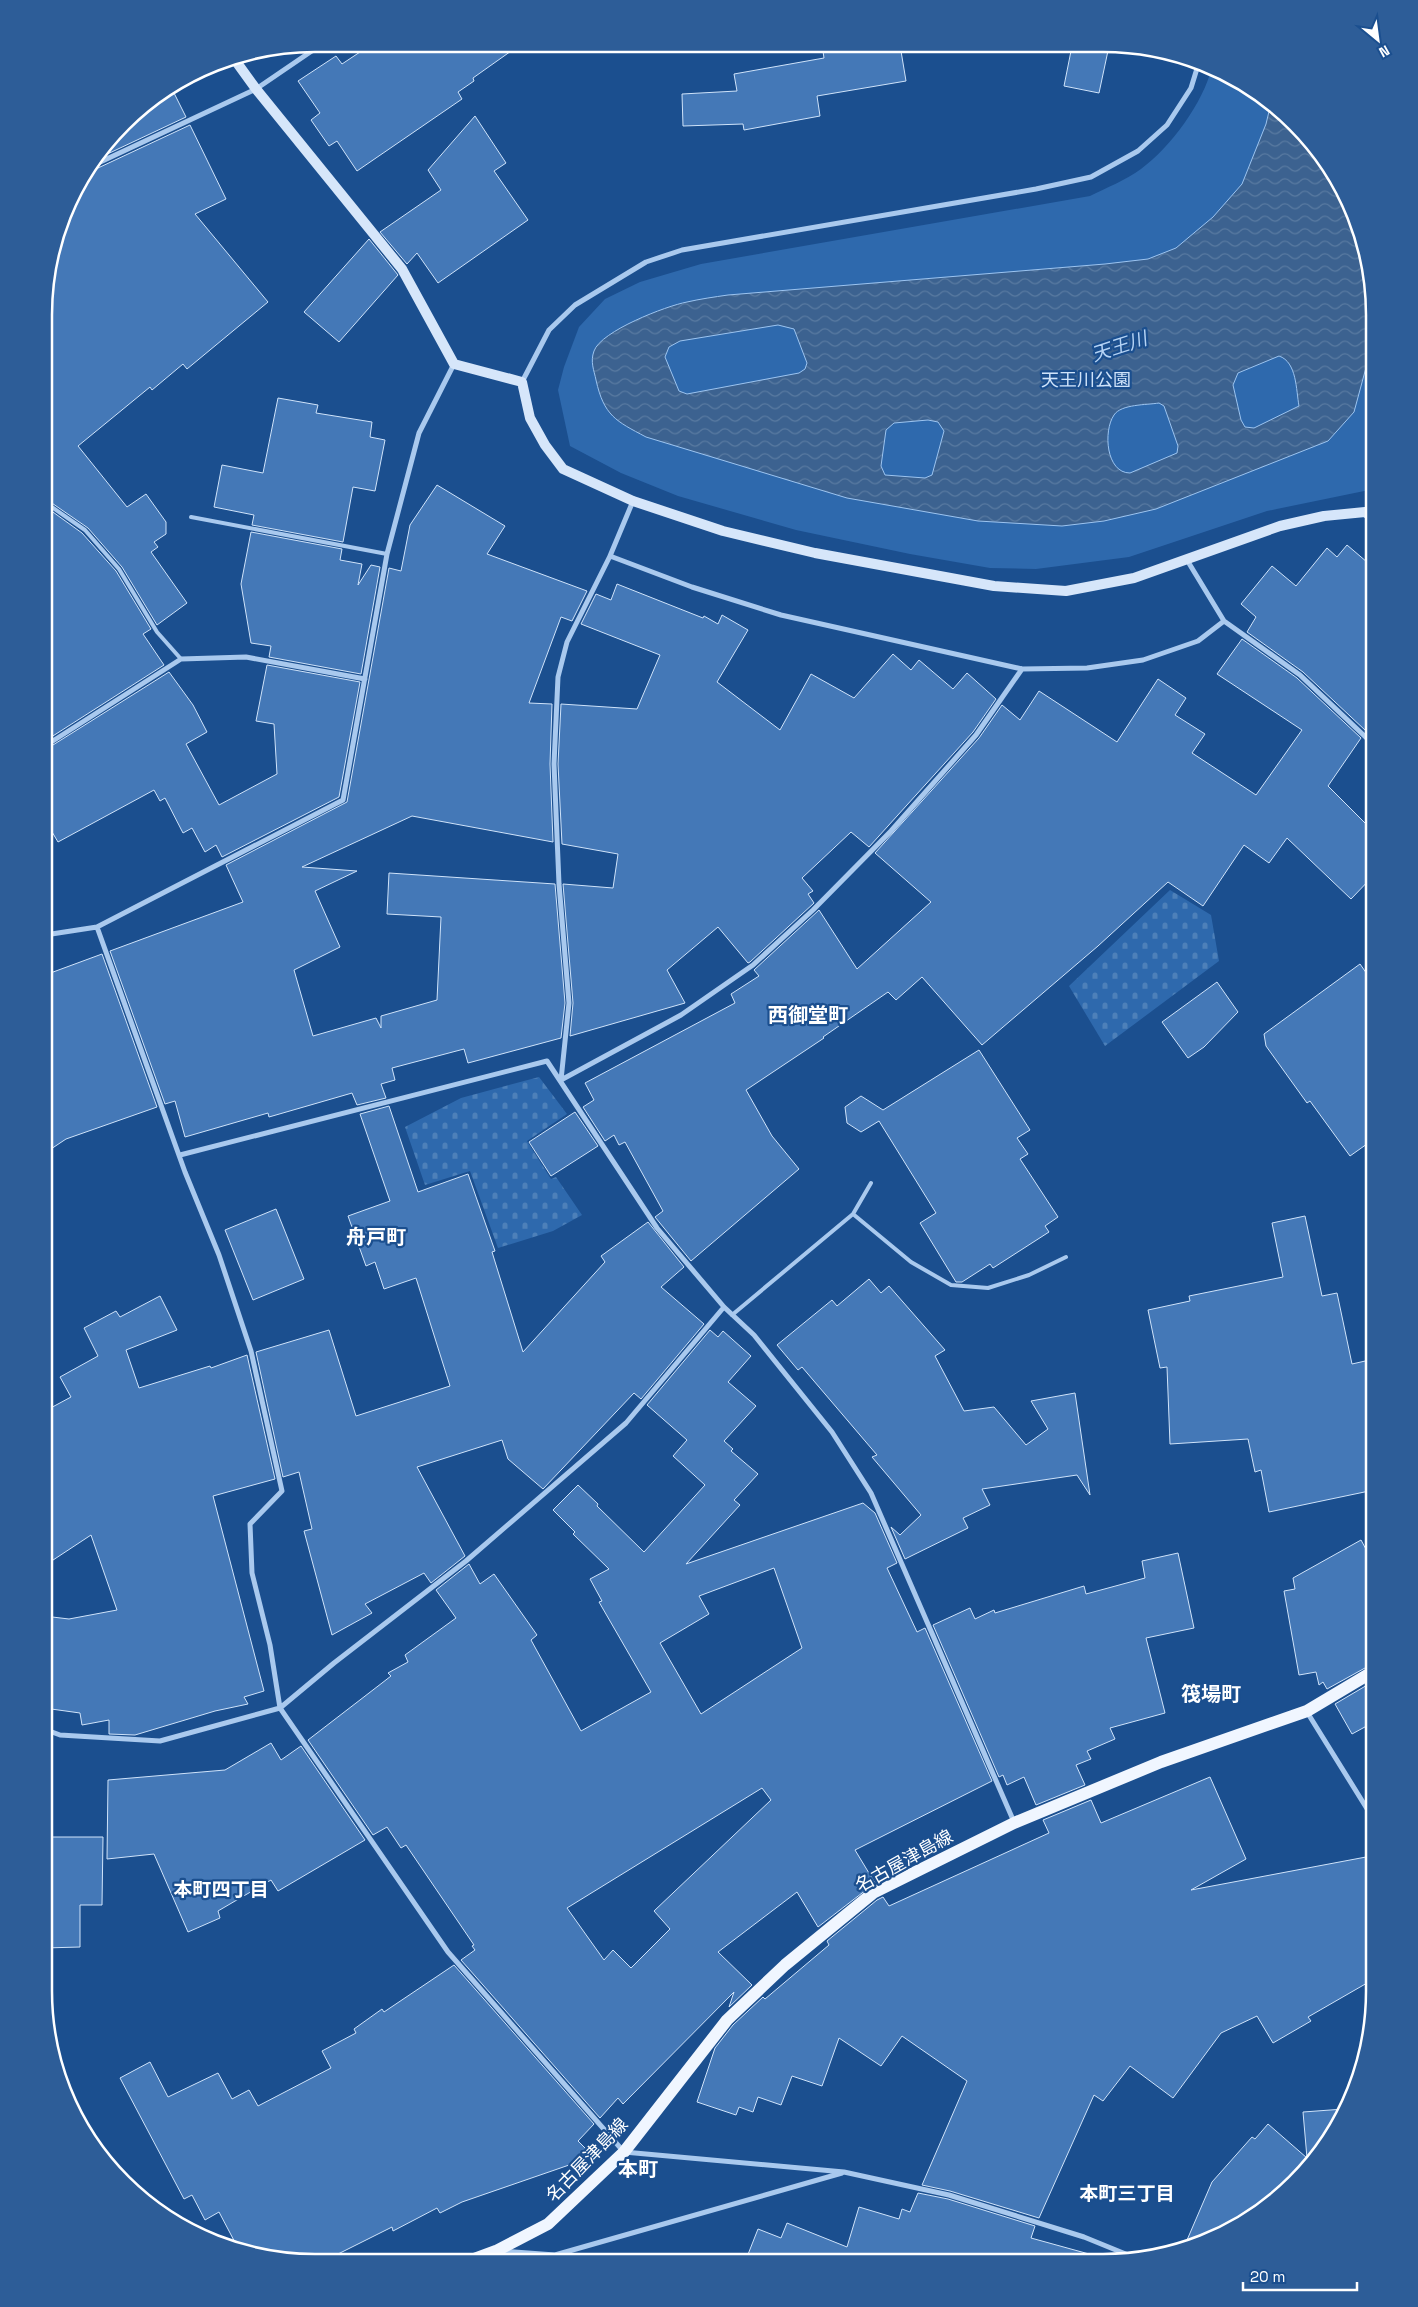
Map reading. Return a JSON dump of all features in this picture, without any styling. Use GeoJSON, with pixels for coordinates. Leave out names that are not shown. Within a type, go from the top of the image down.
{"type":"FeatureCollection","features":[{"type":"Feature","properties":{"kind":"main road","name":"名古屋津島線"},"geometry":{"type":"LineString","coordinates":[[502,2254],[548,2224],[624,2152],[727,2020],[785,1965],[873,1893],[1014,1822],[1161,1762],[1307,1712],[1366,1675]]}},
{"type":"Feature","properties":{"kind":"street"},"geometry":{"type":"LineString","coordinates":[[103,161],[256,89],[310,52]]}},
{"type":"Feature","properties":{"kind":"street"},"geometry":{"type":"LineString","coordinates":[[238,64],[402,269],[454,364],[522,382]]}},
{"type":"Feature","properties":{"kind":"street"},"geometry":{"type":"LineString","coordinates":[[1197,70],[1191,88],[1167,126],[1138,152],[1091,177],[682,250],[646,262],[575,305],[549,330],[522,382],[530,418],[545,445],[563,469],[632,501],[723,531],[815,553],[994,586],[1066,592],[1134,578],[1280,526],[1324,516],[1366,513]]}},
{"type":"Feature","properties":{"kind":"street"},"geometry":{"type":"LineString","coordinates":[[52,934],[98,927],[343,800],[387,554],[419,433],[454,364]]}},
{"type":"Feature","properties":{"kind":"street"},"geometry":{"type":"LineString","coordinates":[[561,1080],[569,1003],[559,884],[554,764],[558,677],[567,642],[610,556],[632,501]]}},
{"type":"Feature","properties":{"kind":"street"},"geometry":{"type":"LineString","coordinates":[[610,556],[692,587],[780,615],[1022,668],[1087,668],[1143,660],[1198,641],[1224,620]]}},
{"type":"Feature","properties":{"kind":"street"},"geometry":{"type":"LineString","coordinates":[[1187,560],[1224,620],[1300,675],[1366,737]]}},
{"type":"Feature","properties":{"kind":"street"},"geometry":{"type":"LineString","coordinates":[[52,742],[181,659],[246,657],[365,678]]}},
{"type":"Feature","properties":{"kind":"street"},"geometry":{"type":"LineString","coordinates":[[561,1080],[681,1015],[753,964],[813,910],[891,831],[976,735],[1022,668]]}},
{"type":"Feature","properties":{"kind":"street"},"geometry":{"type":"LineString","coordinates":[[98,927],[180,1155],[219,1255],[251,1351],[282,1491],[250,1524],[252,1573],[270,1645],[280,1708],[448,1952],[624,2152],[844,2172],[949,2195],[1084,2237],[1124,2253]]}},
{"type":"Feature","properties":{"kind":"street"},"geometry":{"type":"LineString","coordinates":[[180,1155],[547,1060],[657,1228],[724,1307],[754,1335],[832,1432],[871,1493],[1014,1822]]}},
{"type":"Feature","properties":{"kind":"street"},"geometry":{"type":"LineString","coordinates":[[52,1731],[60,1734],[160,1740],[280,1708],[334,1663],[466,1561],[626,1424],[724,1307]]}},
{"type":"Feature","properties":{"kind":"street"},"geometry":{"type":"LineString","coordinates":[[1307,1712],[1366,1807]]}},
{"type":"Feature","properties":{"kind":"street"},"geometry":{"type":"LineString","coordinates":[[558,2254],[844,2172]]}},
{"type":"Feature","properties":{"kind":"lane"},"geometry":{"type":"LineString","coordinates":[[52,507],[85,530],[113,562],[157,632],[181,659]]}},
{"type":"Feature","properties":{"kind":"lane"},"geometry":{"type":"LineString","coordinates":[[191,518],[387,554]]}},
{"type":"Feature","properties":{"kind":"lane"},"geometry":{"type":"LineString","coordinates":[[732,1314],[853,1214],[871,1183]]}},
{"type":"Feature","properties":{"kind":"lane"},"geometry":{"type":"LineString","coordinates":[[853,1214],[911,1262],[951,1285],[988,1288],[1029,1275],[1066,1257]]}},
{"type":"Feature","properties":{"kind":"green space","name":"天王川公園"},"geometry":{"type":"Polygon","coordinates":[[[1210,75],[1234,88],[1263,107],[1289,129],[1321,169],[1346,215],[1357,247],[1365,298],[1366,491],[1267,511],[1129,557],[1036,569],[990,568],[910,554],[796,530],[678,496],[621,473],[570,446],[558,390],[564,367],[579,327],[605,299],[640,282],[701,264],[1090,196],[1135,173],[1152,160],[1174,137],[1184,123],[1210,75]]]}},
{"type":"Feature","properties":{"kind":"green space"},"geometry":{"type":"Polygon","coordinates":[[[1170,890],[1211,915],[1219,961],[1105,1046],[1069,986],[1170,890]]]}},
{"type":"Feature","properties":{"kind":"green space"},"geometry":{"type":"Polygon","coordinates":[[[539,1077],[567,1114],[527,1141],[551,1179],[556,1177],[582,1215],[553,1231],[498,1248],[470,1171],[425,1185],[405,1127],[461,1098],[539,1077]]]}},
{"type":"Feature","properties":{"kind":"water","name":"天王川公園"},"geometry":{"type":"Polygon","coordinates":[[[1269,112],[1289,129],[1311,155],[1330,184],[1346,215],[1357,247],[1363,281],[1366,315],[1366,368],[1354,412],[1328,441],[1156,509],[1104,521],[1062,526],[978,521],[847,498],[646,437],[613,416],[607,410],[599,392],[592,362],[594,351],[599,343],[609,335],[635,321],[677,304],[728,295],[1148,259],[1176,248],[1213,217],[1242,184],[1266,124],[1269,112]],[[778,325],[680,341],[669,347],[665,357],[679,391],[687,394],[799,373],[805,369],[807,363],[794,329],[778,325]],[[1279,356],[1238,373],[1233,385],[1241,420],[1245,427],[1254,428],[1299,406],[1295,377],[1289,364],[1279,356]],[[1159,403],[1122,409],[1114,415],[1108,431],[1109,450],[1111,459],[1122,471],[1130,473],[1177,453],[1178,446],[1164,406],[1159,403]],[[928,420],[894,423],[886,430],[881,466],[885,475],[925,478],[932,475],[944,431],[938,422],[928,420]]]}},
{"type":"Feature","properties":{"kind":"building"},"geometry":{"type":"Polygon","coordinates":[[[360,52],[510,52],[473,78],[474,81],[458,92],[462,99],[357,171],[337,141],[329,146],[311,120],[320,113],[298,81],[336,56],[342,64],[360,52]]]}},
{"type":"Feature","properties":{"kind":"building"},"geometry":{"type":"Polygon","coordinates":[[[823,52],[901,52],[906,81],[817,96],[820,116],[744,130],[743,124],[683,126],[682,94],[737,91],[734,74],[824,58],[823,52]]]}},
{"type":"Feature","properties":{"kind":"building"},"geometry":{"type":"Polygon","coordinates":[[[1071,52],[1108,52],[1099,93],[1064,86],[1071,52]]]}},
{"type":"Feature","properties":{"kind":"building"},"geometry":{"type":"Polygon","coordinates":[[[174,94],[186,117],[108,154],[129,129],[174,94]]]}},
{"type":"Feature","properties":{"kind":"building"},"geometry":{"type":"Polygon","coordinates":[[[475,116],[506,163],[494,171],[528,220],[438,283],[417,253],[407,264],[380,232],[441,190],[428,170],[475,116]]]}},
{"type":"Feature","properties":{"kind":"building"},"geometry":{"type":"Polygon","coordinates":[[[190,125],[226,199],[195,214],[268,302],[187,369],[183,364],[152,390],[150,387],[78,446],[127,507],[146,494],[166,522],[166,534],[154,542],[158,547],[151,552],[187,603],[157,625],[122,567],[88,528],[52,503],[52,315],[55,281],[61,247],[72,215],[98,168],[190,125]]]}},
{"type":"Feature","properties":{"kind":"building"},"geometry":{"type":"Polygon","coordinates":[[[369,239],[398,275],[339,342],[304,312],[369,239]]]}},
{"type":"Feature","properties":{"kind":"building"},"geometry":{"type":"Polygon","coordinates":[[[278,398],[318,405],[316,413],[372,422],[370,437],[385,440],[375,491],[353,487],[343,542],[252,525],[254,515],[214,507],[222,465],[263,473],[278,398]]]}},
{"type":"Feature","properties":{"kind":"building"},"geometry":{"type":"Polygon","coordinates":[[[437,485],[505,526],[487,554],[587,591],[572,621],[561,617],[529,703],[552,704],[550,764],[553,842],[412,816],[302,867],[357,871],[315,891],[340,947],[294,970],[313,1036],[376,1018],[381,1028],[381,1016],[437,1000],[441,917],[387,914],[389,873],[555,884],[565,1003],[561,1038],[468,1063],[464,1049],[392,1068],[395,1080],[381,1084],[386,1098],[357,1105],[352,1093],[269,1117],[268,1113],[185,1137],[175,1101],[165,1104],[110,951],[243,902],[226,865],[347,802],[389,568],[401,571],[410,525],[437,485]]]}},
{"type":"Feature","properties":{"kind":"building"},"geometry":{"type":"Polygon","coordinates":[[[52,511],[82,533],[116,571],[151,629],[143,634],[164,665],[52,737],[52,511]]]}},
{"type":"Feature","properties":{"kind":"building"},"geometry":{"type":"Polygon","coordinates":[[[251,532],[342,549],[340,560],[362,564],[358,585],[371,565],[380,567],[361,674],[269,657],[271,646],[251,643],[241,584],[251,532]]]}},
{"type":"Feature","properties":{"kind":"building"},"geometry":{"type":"Polygon","coordinates":[[[1347,545],[1366,561],[1366,731],[1303,672],[1247,632],[1256,617],[1241,604],[1272,566],[1296,586],[1327,548],[1337,557],[1347,545]]]}},
{"type":"Feature","properties":{"kind":"building"},"geometry":{"type":"Polygon","coordinates":[[[617,584],[703,618],[704,616],[718,624],[722,615],[748,630],[717,682],[780,730],[811,674],[854,698],[893,654],[911,670],[919,660],[953,689],[967,673],[996,699],[973,732],[869,847],[851,832],[802,878],[813,891],[808,894],[814,903],[750,962],[748,963],[718,927],[667,970],[685,1003],[570,1036],[573,1003],[563,884],[613,888],[618,854],[562,844],[558,764],[561,704],[637,709],[660,655],[581,624],[596,594],[611,600],[617,584]]]}},
{"type":"Feature","properties":{"kind":"building"},"geometry":{"type":"Polygon","coordinates":[[[1242,639],[1297,678],[1361,738],[1328,786],[1366,824],[1366,883],[1351,899],[1287,838],[1269,863],[1244,845],[1203,906],[1168,882],[1098,946],[982,1045],[922,977],[896,1000],[888,992],[824,1038],[746,1090],[772,1136],[799,1169],[691,1261],[655,1217],[663,1211],[625,1142],[619,1145],[614,1135],[605,1141],[583,1107],[594,1100],[585,1083],[735,1003],[731,994],[759,976],[754,970],[819,910],[857,969],[931,902],[875,853],[979,738],[1002,705],[1020,720],[1039,691],[1117,742],[1158,679],[1186,698],[1175,715],[1205,734],[1192,753],[1256,795],[1302,730],[1217,674],[1242,639]]]}},
{"type":"Feature","properties":{"kind":"building"},"geometry":{"type":"Polygon","coordinates":[[[267,665],[360,682],[339,797],[222,857],[216,845],[205,852],[192,828],[183,833],[165,798],[160,801],[154,790],[58,842],[52,832],[52,746],[169,672],[193,705],[207,732],[186,744],[219,805],[277,774],[274,724],[256,721],[267,665]]]}},
{"type":"Feature","properties":{"kind":"building"},"geometry":{"type":"Polygon","coordinates":[[[102,954],[157,1107],[66,1139],[52,1148],[52,972],[102,954]]]}},
{"type":"Feature","properties":{"kind":"building"},"geometry":{"type":"Polygon","coordinates":[[[1360,964],[1366,973],[1366,1145],[1350,1156],[1310,1101],[1307,1103],[1266,1046],[1264,1034],[1360,964]]]}},
{"type":"Feature","properties":{"kind":"building"},"geometry":{"type":"Polygon","coordinates":[[[1217,982],[1238,1012],[1204,1047],[1188,1058],[1162,1022],[1217,982]]]}},
{"type":"Feature","properties":{"kind":"building"},"geometry":{"type":"Polygon","coordinates":[[[979,1050],[1030,1130],[1017,1138],[1028,1154],[1020,1159],[1058,1217],[1045,1226],[1049,1232],[993,1268],[990,1264],[962,1282],[956,1282],[920,1223],[936,1213],[879,1121],[861,1132],[847,1123],[845,1107],[861,1096],[883,1110],[979,1050]]]}},
{"type":"Feature","properties":{"kind":"building"},"geometry":{"type":"Polygon","coordinates":[[[389,1106],[418,1192],[468,1174],[495,1251],[492,1252],[523,1352],[605,1262],[601,1256],[648,1222],[684,1267],[661,1287],[704,1324],[641,1399],[634,1393],[543,1489],[508,1459],[502,1440],[417,1467],[465,1556],[431,1583],[424,1573],[365,1604],[372,1613],[332,1635],[304,1531],[312,1529],[299,1472],[283,1477],[256,1352],[329,1330],[356,1416],[450,1386],[416,1278],[384,1289],[375,1262],[366,1266],[348,1216],[390,1201],[360,1114],[389,1106]]]}},
{"type":"Feature","properties":{"kind":"building"},"geometry":{"type":"Polygon","coordinates":[[[575,1112],[598,1146],[551,1176],[529,1142],[575,1112]]]}},
{"type":"Feature","properties":{"kind":"building"},"geometry":{"type":"Polygon","coordinates":[[[276,1209],[304,1279],[253,1300],[225,1230],[276,1209]]]}},
{"type":"Feature","properties":{"kind":"building"},"geometry":{"type":"Polygon","coordinates":[[[1305,1216],[1322,1296],[1337,1293],[1352,1364],[1366,1361],[1366,1492],[1269,1512],[1261,1470],[1255,1472],[1248,1439],[1170,1444],[1167,1367],[1160,1368],[1148,1310],[1190,1301],[1189,1296],[1283,1277],[1272,1223],[1305,1216]]]}},
{"type":"Feature","properties":{"kind":"building"},"geometry":{"type":"Polygon","coordinates":[[[869,1279],[881,1293],[889,1286],[945,1350],[935,1356],[964,1411],[994,1407],[1026,1445],[1048,1429],[1031,1401],[1075,1393],[1090,1495],[1077,1475],[982,1489],[990,1505],[963,1518],[968,1528],[905,1559],[891,1527],[900,1535],[921,1515],[872,1457],[877,1455],[802,1367],[798,1370],[777,1345],[832,1300],[837,1306],[869,1279]]]}},
{"type":"Feature","properties":{"kind":"building"},"geometry":{"type":"Polygon","coordinates":[[[160,1296],[177,1330],[126,1350],[139,1388],[210,1366],[211,1368],[247,1355],[275,1479],[213,1496],[264,1691],[244,1697],[248,1704],[215,1711],[135,1735],[109,1734],[109,1720],[82,1725],[80,1713],[52,1709],[52,1617],[69,1619],[117,1610],[91,1535],[52,1561],[52,1407],[71,1397],[60,1377],[98,1356],[84,1328],[116,1311],[120,1317],[160,1296]]]}},
{"type":"Feature","properties":{"kind":"building"},"geometry":{"type":"Polygon","coordinates":[[[710,1330],[718,1337],[723,1331],[751,1356],[728,1382],[756,1406],[724,1441],[733,1449],[731,1451],[758,1474],[734,1500],[740,1505],[686,1564],[863,1503],[875,1513],[897,1563],[887,1568],[917,1632],[925,1628],[992,1781],[855,1850],[875,1883],[818,1927],[797,1892],[718,1952],[752,1985],[729,2007],[734,1992],[623,2104],[618,2098],[600,2118],[461,1960],[475,1950],[472,1946],[474,1945],[406,1845],[401,1848],[387,1827],[373,1835],[308,1740],[391,1676],[388,1673],[408,1662],[405,1655],[456,1618],[436,1590],[469,1564],[480,1584],[494,1574],[537,1635],[531,1640],[581,1731],[651,1692],[599,1602],[602,1601],[590,1579],[609,1569],[573,1534],[575,1532],[553,1510],[578,1485],[644,1552],[705,1485],[673,1456],[687,1440],[647,1405],[710,1330]],[[774,1568],[699,1596],[709,1614],[660,1643],[701,1714],[802,1648],[774,1568]],[[762,1788],[567,1908],[604,1960],[613,1950],[631,1968],[670,1929],[654,1911],[771,1800],[762,1788]]]}},
{"type":"Feature","properties":{"kind":"building"},"geometry":{"type":"Polygon","coordinates":[[[1361,1540],[1366,1549],[1366,1667],[1327,1689],[1323,1682],[1319,1685],[1316,1672],[1299,1675],[1284,1591],[1295,1589],[1293,1578],[1361,1540]]]}},
{"type":"Feature","properties":{"kind":"building"},"geometry":{"type":"Polygon","coordinates":[[[1178,1553],[1194,1628],[1146,1638],[1165,1713],[1110,1728],[1115,1739],[1087,1751],[1091,1759],[1076,1765],[1085,1785],[1036,1805],[1024,1777],[1007,1785],[1003,1775],[999,1777],[933,1625],[970,1608],[975,1619],[994,1610],[995,1613],[1084,1586],[1086,1594],[1145,1578],[1142,1561],[1178,1553]]]}},
{"type":"Feature","properties":{"kind":"building"},"geometry":{"type":"Polygon","coordinates":[[[1366,1686],[1366,1726],[1352,1734],[1335,1704],[1366,1686]]]}},
{"type":"Feature","properties":{"kind":"building"},"geometry":{"type":"Polygon","coordinates":[[[271,1743],[281,1760],[301,1746],[365,1840],[278,1891],[271,1880],[218,1911],[220,1918],[188,1932],[154,1854],[107,1859],[108,1780],[225,1770],[271,1743]]]}},
{"type":"Feature","properties":{"kind":"building"},"geometry":{"type":"Polygon","coordinates":[[[1210,1777],[1246,1859],[1191,1890],[1366,1857],[1366,1984],[1308,2017],[1311,2021],[1273,2043],[1257,2016],[1221,2033],[1173,2098],[1130,2066],[1103,2101],[1094,2095],[1039,2218],[950,2191],[922,2185],[967,2081],[902,2036],[881,2066],[839,2038],[822,2086],[792,2076],[781,2105],[758,2097],[753,2112],[739,2107],[736,2115],[697,2102],[715,2048],[733,2025],[763,1997],[765,1999],[829,1945],[827,1941],[877,1900],[883,1897],[889,1906],[1049,1833],[1043,1820],[1091,1800],[1101,1823],[1210,1777]]]}},
{"type":"Feature","properties":{"kind":"building"},"geometry":{"type":"Polygon","coordinates":[[[52,1837],[103,1837],[102,1905],[80,1905],[80,1947],[52,1948],[52,1837]]]}},
{"type":"Feature","properties":{"kind":"building"},"geometry":{"type":"Polygon","coordinates":[[[454,1965],[594,2124],[578,2141],[588,2151],[572,2164],[462,2202],[440,2213],[437,2208],[393,2231],[392,2227],[338,2254],[298,2254],[247,2246],[235,2242],[219,2212],[205,2220],[192,2195],[184,2199],[120,2078],[150,2062],[168,2097],[218,2073],[232,2099],[249,2090],[258,2106],[331,2068],[322,2051],[356,2033],[354,2029],[382,2009],[384,2012],[454,1965]]]}},
{"type":"Feature","properties":{"kind":"building"},"geometry":{"type":"Polygon","coordinates":[[[1337,2109],[1321,2138],[1307,2157],[1303,2112],[1337,2109]]]}},
{"type":"Feature","properties":{"kind":"building"},"geometry":{"type":"Polygon","coordinates":[[[1268,2124],[1306,2157],[1289,2178],[1249,2210],[1203,2235],[1187,2241],[1212,2182],[1252,2137],[1255,2139],[1268,2124]]]}},
{"type":"Feature","properties":{"kind":"building"},"geometry":{"type":"Polygon","coordinates":[[[918,2193],[948,2199],[1035,2226],[1031,2238],[1089,2254],[748,2254],[758,2229],[781,2238],[787,2223],[847,2247],[859,2207],[899,2219],[902,2209],[910,2212],[918,2193]]]}},
{"type":"Feature","properties":{"kind":"district","name":"西御堂町"},"geometry":{"type":"Point","coordinates":[808,1015]}},
{"type":"Feature","properties":{"kind":"district","name":"舟戸町"},"geometry":{"type":"Point","coordinates":[376,1237]}},
{"type":"Feature","properties":{"kind":"district","name":"筏場町"},"geometry":{"type":"Point","coordinates":[1211,1694]}},
{"type":"Feature","properties":{"kind":"district","name":"本町四丁目"},"geometry":{"type":"Point","coordinates":[221,1889]}},
{"type":"Feature","properties":{"kind":"district","name":"本町"},"geometry":{"type":"Point","coordinates":[638,2169]}},
{"type":"Feature","properties":{"kind":"district","name":"本町三丁目"},"geometry":{"type":"Point","coordinates":[1127,2193]}},
{"type":"Feature","properties":{"kind":"water label","name":"天王川"},"geometry":{"type":"Point","coordinates":[1119,346]}}]}
